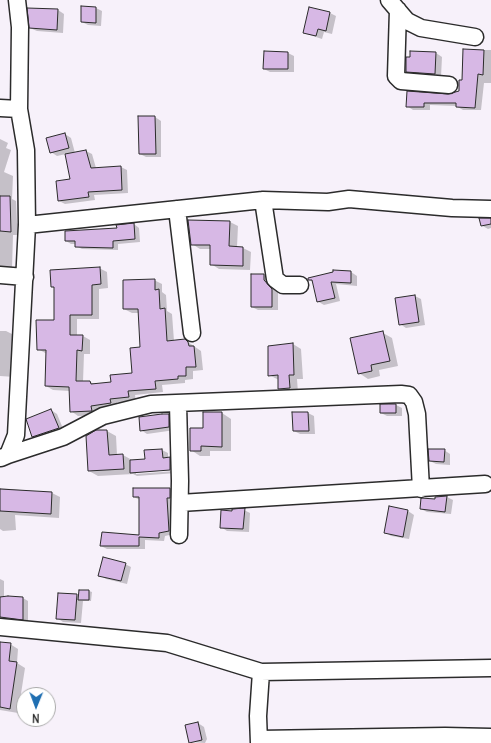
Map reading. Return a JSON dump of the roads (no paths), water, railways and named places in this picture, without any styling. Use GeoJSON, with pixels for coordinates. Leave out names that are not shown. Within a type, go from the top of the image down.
{"type":"FeatureCollection","features":[{"type":"Feature","properties":{"kind":"street"},"geometry":{"type":"LineString","coordinates":[[4,457],[16,435],[27,225],[26,150],[19,109],[20,27],[17,0]]}},
{"type":"Feature","properties":{"kind":"street"},"geometry":{"type":"LineString","coordinates":[[393,5],[407,21],[422,28],[475,36]]}},
{"type":"Feature","properties":{"kind":"street"},"geometry":{"type":"LineString","coordinates":[[393,5],[396,76],[401,81],[449,85]]}},
{"type":"Feature","properties":{"kind":"street"},"geometry":{"type":"LineString","coordinates":[[0,108],[19,109]]}},
{"type":"Feature","properties":{"kind":"street"},"geometry":{"type":"LineString","coordinates":[[27,225],[263,200],[328,202],[355,199],[452,208],[491,209]]}},
{"type":"Feature","properties":{"kind":"street"},"geometry":{"type":"LineString","coordinates":[[263,200],[275,279],[283,285],[300,285]]}},
{"type":"Feature","properties":{"kind":"street"},"geometry":{"type":"LineString","coordinates":[[177,209],[192,333]]}},
{"type":"Feature","properties":{"kind":"street"},"geometry":{"type":"LineString","coordinates":[[0,275],[25,276]]}},
{"type":"Feature","properties":{"kind":"street"},"geometry":{"type":"LineString","coordinates":[[4,457],[63,437],[103,416],[151,404],[178,404],[259,398],[401,394],[409,395],[414,402],[417,414],[421,489]]}},
{"type":"Feature","properties":{"kind":"street"},"geometry":{"type":"LineString","coordinates":[[178,404],[180,535]]}},
{"type":"Feature","properties":{"kind":"street"},"geometry":{"type":"LineString","coordinates":[[180,503],[485,484]]}},
{"type":"Feature","properties":{"kind":"street"},"geometry":{"type":"LineString","coordinates":[[0,628],[166,643],[261,672],[491,668]]}},
{"type":"Feature","properties":{"kind":"street"},"geometry":{"type":"LineString","coordinates":[[261,672],[258,716],[259,741],[445,736],[491,737]]}}]}
